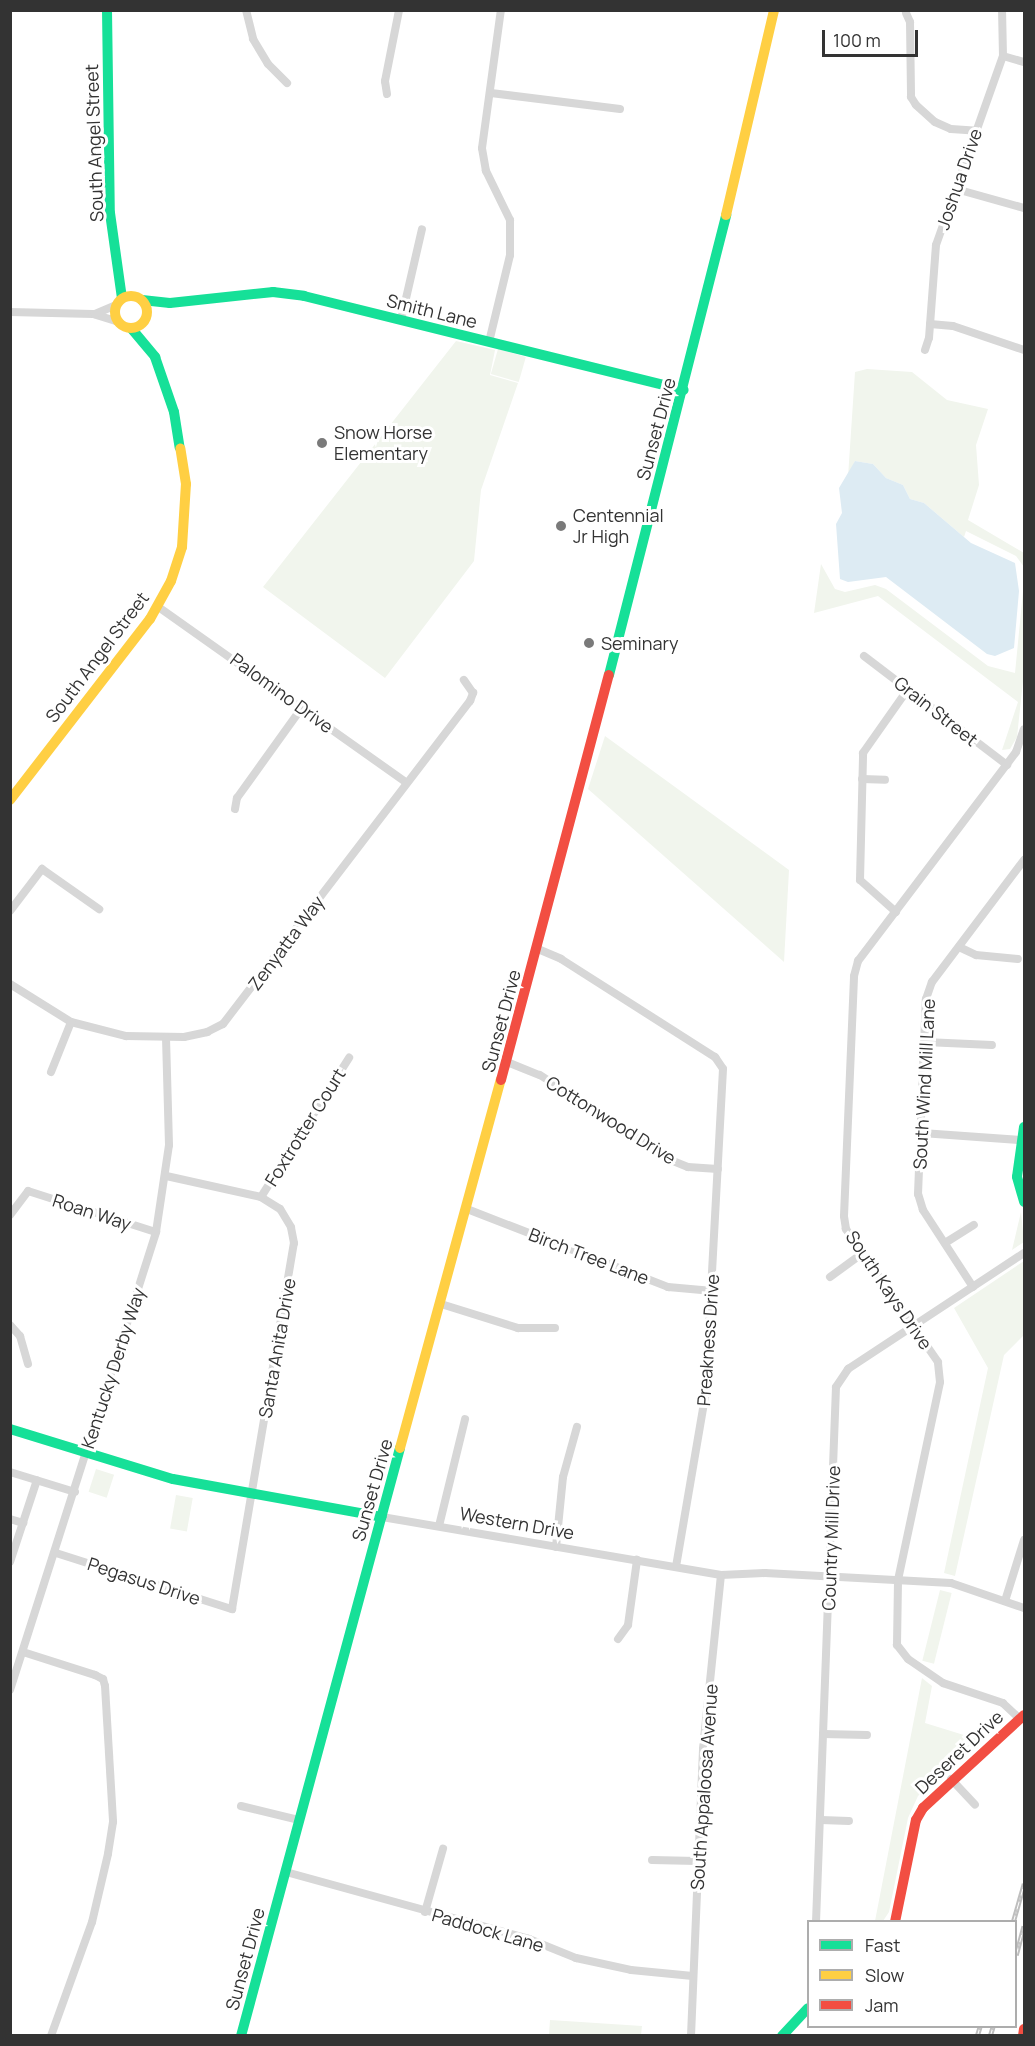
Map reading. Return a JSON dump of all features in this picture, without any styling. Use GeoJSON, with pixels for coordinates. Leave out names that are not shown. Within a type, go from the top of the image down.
{"type":"FeatureCollection","features":[{"type":"Feature","properties":{"kind":"main road","name":"South Angel Street"},"geometry":{"type":"LineString","coordinates":[[106,10],[111,213],[122,274],[119,322]]}},
{"type":"Feature","properties":{"kind":"main road","name":"Sunset Drive"},"geometry":{"type":"LineString","coordinates":[[241,2036],[538,949],[684,390],[774,10]]}},
{"type":"Feature","properties":{"kind":"main road","name":"South Angel Street"},"geometry":{"type":"LineString","coordinates":[[10,800],[157,606],[171,581],[182,547],[186,484],[171,396],[149,348],[140,298],[122,274]]}},
{"type":"Feature","properties":{"kind":"main road","name":"Smith Lane"},"geometry":{"type":"LineString","coordinates":[[119,301],[140,298],[170,303],[273,292],[401,320],[684,390]]}},
{"type":"Feature","properties":{"kind":"main road","name":"Smith Lane"},"geometry":{"type":"LineString","coordinates":[[131,328],[170,303]]}},
{"type":"Feature","properties":{"kind":"main road"},"geometry":{"type":"LineString","coordinates":[[119,322],[131,328]]}},
{"type":"Feature","properties":{"kind":"main road","name":"South Angel Street"},"geometry":{"type":"LineString","coordinates":[[131,328],[149,348]]}},
{"type":"Feature","properties":{"kind":"main road"},"geometry":{"type":"LineString","coordinates":[[1024,1127],[1020,1140],[1017,1177],[1024,1202]]}},
{"type":"Feature","properties":{"kind":"main road","name":"Western Drive"},"geometry":{"type":"LineString","coordinates":[[10,1429],[173,1479],[382,1517]]}},
{"type":"Feature","properties":{"kind":"main road","name":"Deseret Drive"},"geometry":{"type":"LineString","coordinates":[[895,1920],[916,1820],[951,1779],[1022,1717]]}},
{"type":"Feature","properties":{"kind":"main road"},"geometry":{"type":"LineString","coordinates":[[782,2036],[807,2009]]}},
{"type":"Feature","properties":{"kind":"main road"},"geometry":{"type":"LineString","coordinates":[[1023,2036],[1024,2028]]}},
{"type":"Feature","properties":{"kind":"street"},"geometry":{"type":"LineString","coordinates":[[246,10],[253,39],[268,64],[287,83]]}},
{"type":"Feature","properties":{"kind":"street"},"geometry":{"type":"LineString","coordinates":[[387,94],[385,81],[399,10]]}},
{"type":"Feature","properties":{"kind":"street"},"geometry":{"type":"LineString","coordinates":[[489,342],[510,255],[510,220],[486,171],[482,148],[501,10]]}},
{"type":"Feature","properties":{"kind":"street","name":"Joshua Drive"},"geometry":{"type":"LineString","coordinates":[[924,350],[930,324],[933,264],[956,189],[1003,56],[1002,10]]}},
{"type":"Feature","properties":{"kind":"street"},"geometry":{"type":"LineString","coordinates":[[906,13],[910,21],[911,97],[916,105],[935,122],[951,129],[976,131]]}},
{"type":"Feature","properties":{"kind":"street"},"geometry":{"type":"LineString","coordinates":[[1003,56],[1024,62]]}},
{"type":"Feature","properties":{"kind":"street"},"geometry":{"type":"LineString","coordinates":[[491,93],[620,109]]}},
{"type":"Feature","properties":{"kind":"street"},"geometry":{"type":"LineString","coordinates":[[956,189],[1024,208]]}},
{"type":"Feature","properties":{"kind":"street"},"geometry":{"type":"LineString","coordinates":[[401,320],[422,229]]}},
{"type":"Feature","properties":{"kind":"street"},"geometry":{"type":"LineString","coordinates":[[93,314],[119,301]]}},
{"type":"Feature","properties":{"kind":"street"},"geometry":{"type":"LineString","coordinates":[[10,312],[93,314],[119,322]]}},
{"type":"Feature","properties":{"kind":"street"},"geometry":{"type":"LineString","coordinates":[[930,324],[953,326],[1024,350]]}},
{"type":"Feature","properties":{"kind":"street","name":"Palomino Drive"},"geometry":{"type":"LineString","coordinates":[[157,606],[406,782]]}},
{"type":"Feature","properties":{"kind":"street","name":"Grain Street"},"geometry":{"type":"LineString","coordinates":[[864,656],[1007,765]]}},
{"type":"Feature","properties":{"kind":"street","name":"Zenyatta Way"},"geometry":{"type":"LineString","coordinates":[[10,984],[71,1022],[126,1036],[166,1038],[207,1032],[223,1024],[470,700],[473,693],[464,680]]}},
{"type":"Feature","properties":{"kind":"street"},"geometry":{"type":"LineString","coordinates":[[896,912],[860,879],[862,779],[868,741],[908,689]]}},
{"type":"Feature","properties":{"kind":"street"},"geometry":{"type":"LineString","coordinates":[[235,809],[237,798],[301,709]]}},
{"type":"Feature","properties":{"kind":"street","name":"South Kays Drive"},"geometry":{"type":"LineString","coordinates":[[1022,1717],[1003,1703],[943,1683],[908,1659],[897,1645],[898,1580],[940,1382],[938,1362],[862,1254],[846,1229],[844,1216],[854,976],[858,961],[1017,752],[1024,729]]}},
{"type":"Feature","properties":{"kind":"street"},"geometry":{"type":"LineString","coordinates":[[862,779],[885,780]]}},
{"type":"Feature","properties":{"kind":"street","name":"South Wind Mill Lane"},"geometry":{"type":"LineString","coordinates":[[973,1287],[918,1194],[926,999],[932,982],[1024,860]]}},
{"type":"Feature","properties":{"kind":"street"},"geometry":{"type":"LineString","coordinates":[[10,910],[42,869],[99,909]]}},
{"type":"Feature","properties":{"kind":"street"},"geometry":{"type":"LineString","coordinates":[[959,947],[976,956],[1018,959]]}},
{"type":"Feature","properties":{"kind":"street","name":"Preakness Drive"},"geometry":{"type":"LineString","coordinates":[[538,949],[561,959],[715,1057],[723,1069],[719,1112],[713,1291],[697,1460],[676,1566]]}},
{"type":"Feature","properties":{"kind":"street"},"geometry":{"type":"LineString","coordinates":[[51,1072],[71,1022]]}},
{"type":"Feature","properties":{"kind":"street","name":"Kentucky Derby Way"},"geometry":{"type":"LineString","coordinates":[[10,1690],[56,1552],[85,1453],[156,1232],[166,1176],[166,1038]]}},
{"type":"Feature","properties":{"kind":"street"},"geometry":{"type":"LineString","coordinates":[[926,1042],[992,1045]]}},
{"type":"Feature","properties":{"kind":"street","name":"Foxtrotter Court"},"geometry":{"type":"LineString","coordinates":[[261,1197],[349,1058]]}},
{"type":"Feature","properties":{"kind":"street","name":"Cottonwood Drive"},"geometry":{"type":"LineString","coordinates":[[507,1062],[540,1075],[673,1161],[688,1167],[718,1169]]}},
{"type":"Feature","properties":{"kind":"street"},"geometry":{"type":"LineString","coordinates":[[922,1132],[1020,1140]]}},
{"type":"Feature","properties":{"kind":"street","name":"Santa Anita Drive"},"geometry":{"type":"LineString","coordinates":[[166,1176],[261,1197],[280,1209],[291,1227],[294,1243],[232,1609]]}},
{"type":"Feature","properties":{"kind":"street","name":"Roan Way"},"geometry":{"type":"LineString","coordinates":[[10,1215],[28,1191],[156,1232]]}},
{"type":"Feature","properties":{"kind":"street","name":"Birch Tree Lane"},"geometry":{"type":"LineString","coordinates":[[467,1209],[668,1287],[713,1291]]}},
{"type":"Feature","properties":{"kind":"street"},"geometry":{"type":"LineString","coordinates":[[945,1243],[974,1225]]}},
{"type":"Feature","properties":{"kind":"street","name":"Country Mill Drive"},"geometry":{"type":"LineString","coordinates":[[816,1920],[831,1578],[836,1387],[848,1369],[1024,1253]]}},
{"type":"Feature","properties":{"kind":"street"},"geometry":{"type":"LineString","coordinates":[[830,1276],[862,1254]]}},
{"type":"Feature","properties":{"kind":"street"},"geometry":{"type":"LineString","coordinates":[[441,1304],[518,1328],[555,1328]]}},
{"type":"Feature","properties":{"kind":"street"},"geometry":{"type":"LineString","coordinates":[[10,1325],[20,1336],[28,1364]]}},
{"type":"Feature","properties":{"kind":"street"},"geometry":{"type":"LineString","coordinates":[[439,1526],[465,1419]]}},
{"type":"Feature","properties":{"kind":"street"},"geometry":{"type":"LineString","coordinates":[[556,1547],[562,1477],[578,1426]]}},
{"type":"Feature","properties":{"kind":"street"},"geometry":{"type":"LineString","coordinates":[[10,1472],[75,1492]]}},
{"type":"Feature","properties":{"kind":"street"},"geometry":{"type":"LineString","coordinates":[[10,1562],[38,1480]]}},
{"type":"Feature","properties":{"kind":"street","name":"Western Drive"},"geometry":{"type":"LineString","coordinates":[[382,1517],[721,1575],[951,1583],[1024,1608]]}},
{"type":"Feature","properties":{"kind":"street"},"geometry":{"type":"LineString","coordinates":[[10,1519],[22,1523]]}},
{"type":"Feature","properties":{"kind":"street"},"geometry":{"type":"LineString","coordinates":[[1005,1601],[1024,1540]]}},
{"type":"Feature","properties":{"kind":"street","name":"Pegasus Drive"},"geometry":{"type":"LineString","coordinates":[[56,1552],[232,1609]]}},
{"type":"Feature","properties":{"kind":"street"},"geometry":{"type":"LineString","coordinates":[[618,1639],[628,1625],[637,1560]]}},
{"type":"Feature","properties":{"kind":"street","name":"South Appaloosa Avenue"},"geometry":{"type":"LineString","coordinates":[[691,2036],[703,1749],[721,1575]]}},
{"type":"Feature","properties":{"kind":"street"},"geometry":{"type":"LineString","coordinates":[[23,1652],[103,1679],[113,1822],[92,1922],[51,2036]]}},
{"type":"Feature","properties":{"kind":"street"},"geometry":{"type":"LineString","coordinates":[[823,1734],[867,1735]]}},
{"type":"Feature","properties":{"kind":"street"},"geometry":{"type":"LineString","coordinates":[[951,1779],[975,1804]]}},
{"type":"Feature","properties":{"kind":"street"},"geometry":{"type":"LineString","coordinates":[[241,1806],[299,1820]]}},
{"type":"Feature","properties":{"kind":"street"},"geometry":{"type":"LineString","coordinates":[[821,1820],[849,1821]]}},
{"type":"Feature","properties":{"kind":"street"},"geometry":{"type":"LineString","coordinates":[[424,1912],[443,1850]]}},
{"type":"Feature","properties":{"kind":"street"},"geometry":{"type":"LineString","coordinates":[[652,1860],[697,1861]]}},
{"type":"Feature","properties":{"kind":"street","name":"Paddock Lane"},"geometry":{"type":"LineString","coordinates":[[286,1872],[424,1912],[529,1939],[576,1958],[631,1970],[693,1976]]}},
{"type":"Feature","properties":{"kind":"shaded area"},"geometry":{"type":"Polygon","coordinates":[[[456,341],[495,350],[490,375],[518,383],[481,490],[474,561],[385,678],[263,587],[456,341]]]}},
{"type":"Feature","properties":{"kind":"shaded area"},"geometry":{"type":"Polygon","coordinates":[[[498,349],[526,357],[519,382],[491,374],[498,349]]]}},
{"type":"Feature","properties":{"kind":"shaded area"},"geometry":{"type":"Polygon","coordinates":[[[867,369],[912,372],[947,400],[988,409],[976,445],[979,485],[968,520],[1024,553],[1024,567],[1016,556],[966,531],[964,537],[924,503],[910,499],[903,485],[886,478],[873,464],[855,461],[848,477],[855,372],[867,369]]]}},
{"type":"Feature","properties":{"kind":"shaded area"},"geometry":{"type":"Polygon","coordinates":[[[855,461],[873,464],[886,478],[903,485],[910,499],[924,503],[971,543],[1015,563],[1019,591],[1014,648],[995,656],[987,654],[886,577],[848,582],[840,579],[836,524],[842,513],[839,488],[855,461]]]}},
{"type":"Feature","properties":{"kind":"shaded area"},"geometry":{"type":"Polygon","coordinates":[[[821,564],[835,589],[845,592],[875,585],[886,589],[988,666],[1015,673],[1024,581],[1024,672],[1017,737],[1010,749],[1002,750],[1018,702],[878,596],[814,613],[821,564]]]}},
{"type":"Feature","properties":{"kind":"shaded area"},"geometry":{"type":"Polygon","coordinates":[[[605,736],[789,870],[784,962],[588,789],[605,736]]]}},
{"type":"Feature","properties":{"kind":"shaded area"},"geometry":{"type":"Polygon","coordinates":[[[1021,1212],[1024,1242],[1012,1250],[1021,1212]]]}},
{"type":"Feature","properties":{"kind":"shaded area"},"geometry":{"type":"Polygon","coordinates":[[[1024,1261],[1024,1335],[1004,1355],[955,1576],[944,1573],[988,1368],[954,1308],[1024,1261]]]}},
{"type":"Feature","properties":{"kind":"shaded area"},"geometry":{"type":"Polygon","coordinates":[[[96,1469],[114,1475],[107,1498],[89,1492],[96,1469]]]}},
{"type":"Feature","properties":{"kind":"shaded area"},"geometry":{"type":"Polygon","coordinates":[[[176,1495],[193,1498],[187,1531],[170,1528],[176,1495]]]}},
{"type":"Feature","properties":{"kind":"shaded area"},"geometry":{"type":"Polygon","coordinates":[[[940,1590],[952,1593],[934,1664],[922,1661],[940,1590]]]}},
{"type":"Feature","properties":{"kind":"shaded area"},"geometry":{"type":"Polygon","coordinates":[[[922,1678],[932,1686],[925,1723],[980,1740],[918,1796],[908,1818],[889,1912],[884,1920],[875,1920],[922,1678]]]}},
{"type":"Feature","properties":{"kind":"shaded area"},"geometry":{"type":"Polygon","coordinates":[[[550,2020],[642,2026],[641,2035],[549,2035],[550,2020]]]}},
{"type":"Feature","properties":{"kind":"railway"},"geometry":{"type":"LineString","coordinates":[[1014,1920],[1024,1884]]}},
{"type":"Feature","properties":{"kind":"railway"},"geometry":{"type":"LineString","coordinates":[[1017,1951],[1024,1926]]}},
{"type":"Feature","properties":{"kind":"railway"},"geometry":{"type":"LineString","coordinates":[[977,2036],[979,2028]]}},
{"type":"Feature","properties":{"kind":"railway"},"geometry":{"type":"LineString","coordinates":[[990,2036],[992,2028]]}},
{"type":"Feature","properties":{"kind":"traffic: fast"},"geometry":{"type":"LineString","coordinates":[[107,10],[110,213],[122,298]]}},
{"type":"Feature","properties":{"kind":"traffic: fast"},"geometry":{"type":"LineString","coordinates":[[609,675],[726,215]]}},
{"type":"Feature","properties":{"kind":"traffic: fast"},"geometry":{"type":"LineString","coordinates":[[142,300],[170,303],[273,292],[304,296],[684,390]]}},
{"type":"Feature","properties":{"kind":"traffic: fast"},"geometry":{"type":"LineString","coordinates":[[131,328],[155,357],[174,412],[180,448]]}},
{"type":"Feature","properties":{"kind":"traffic: fast"},"geometry":{"type":"LineString","coordinates":[[1024,1127],[1017,1177],[1024,1202]]}},
{"type":"Feature","properties":{"kind":"traffic: fast"},"geometry":{"type":"LineString","coordinates":[[10,1429],[173,1479],[382,1517]]}},
{"type":"Feature","properties":{"kind":"traffic: fast"},"geometry":{"type":"LineString","coordinates":[[241,2036],[400,1448]]}},
{"type":"Feature","properties":{"kind":"traffic: fast"},"geometry":{"type":"LineString","coordinates":[[782,2036],[807,2009]]}},
{"type":"Feature","properties":{"kind":"traffic: slow"},"geometry":{"type":"LineString","coordinates":[[726,215],[774,10]]}},
{"type":"Feature","properties":{"kind":"traffic: slow"},"geometry":{"type":"LineString","coordinates":[[131,296],[142,301],[147,312],[142,323],[131,328],[120,323],[115,312],[120,301],[131,296]]}},
{"type":"Feature","properties":{"kind":"traffic: slow"},"geometry":{"type":"LineString","coordinates":[[10,800],[150,619],[171,581],[182,547],[186,484],[180,448]]}},
{"type":"Feature","properties":{"kind":"traffic: slow"},"geometry":{"type":"LineString","coordinates":[[400,1448],[501,1080]]}},
{"type":"Feature","properties":{"kind":"traffic: jam"},"geometry":{"type":"LineString","coordinates":[[501,1080],[609,675]]}},
{"type":"Feature","properties":{"kind":"traffic: jam"},"geometry":{"type":"LineString","coordinates":[[895,1920],[916,1820],[923,1808],[1024,1715]]}},
{"type":"Feature","properties":{"kind":"traffic: jam"},"geometry":{"type":"LineString","coordinates":[[1023,2036],[1024,2029]]}},
{"type":"Feature","properties":{"kind":"place","name":"Snow Horse Elementary"},"geometry":{"type":"Point","coordinates":[322,443]}},
{"type":"Feature","properties":{"kind":"place","name":"Centennial Jr High"},"geometry":{"type":"Point","coordinates":[561,526]}},
{"type":"Feature","properties":{"kind":"place","name":"Seminary"},"geometry":{"type":"Point","coordinates":[589,643]}}]}
